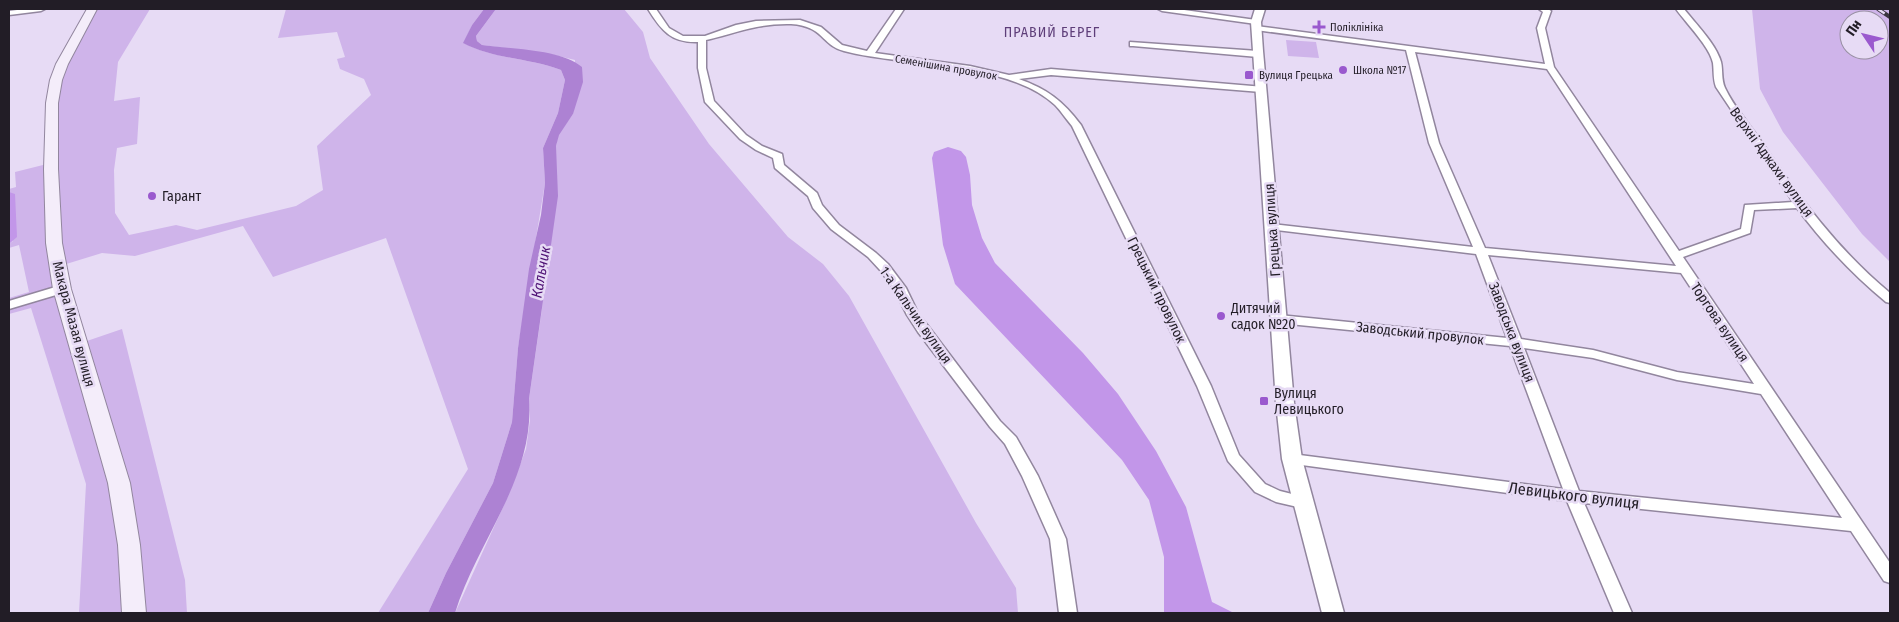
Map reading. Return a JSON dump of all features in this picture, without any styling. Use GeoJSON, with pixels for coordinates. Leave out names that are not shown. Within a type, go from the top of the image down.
{"type":"FeatureCollection","features":[{"type":"Feature","properties":{"kind":"main road","name":"Макара Мазая вулиця"},"geometry":{"type":"LineString","coordinates":[[92,9],[62,64],[56,80],[52,103],[50,169],[54,243],[62,289],[119,483],[129,545],[134,613]]}},
{"type":"Feature","properties":{"kind":"street"},"geometry":{"type":"LineString","coordinates":[[9,13],[41,9]]}},
{"type":"Feature","properties":{"kind":"street"},"geometry":{"type":"LineString","coordinates":[[652,9],[672,35],[688,39],[702,39]]}},
{"type":"Feature","properties":{"kind":"street"},"geometry":{"type":"LineString","coordinates":[[869,55],[900,9]]}},
{"type":"Feature","properties":{"kind":"street"},"geometry":{"type":"LineString","coordinates":[[1162,9],[1410,49],[1550,67],[1541,28],[1546,11],[1543,9]]}},
{"type":"Feature","properties":{"kind":"street"},"geometry":{"type":"LineString","coordinates":[[1256,25],[1260,9]]}},
{"type":"Feature","properties":{"kind":"street","name":"Верхні Аджахи вулиця"},"geometry":{"type":"LineString","coordinates":[[1680,9],[1713,53],[1717,63],[1717,76],[1720,87],[1727,99],[1802,206],[1839,253],[1890,299]]}},
{"type":"Feature","properties":{"kind":"street","name":"Семенішина провулок"},"geometry":{"type":"LineString","coordinates":[[702,39],[758,24],[800,23],[817,27],[839,48],[869,55],[972,70],[1008,78],[1051,72],[1261,89]]}},
{"type":"Feature","properties":{"kind":"street","name":"Грецька вулиця"},"geometry":{"type":"LineString","coordinates":[[1256,25],[1292,459],[1333,613]]}},
{"type":"Feature","properties":{"kind":"street","name":"1-а Кальчик вулиця"},"geometry":{"type":"LineString","coordinates":[[702,39],[705,85],[710,102],[750,143],[778,156],[779,166],[813,195],[817,206],[835,227],[872,255],[884,267],[900,288],[912,315],[995,424],[1011,441],[1034,484],[1058,539],[1068,613]]}},
{"type":"Feature","properties":{"kind":"street"},"geometry":{"type":"LineString","coordinates":[[1133,44],[1258,54]]}},
{"type":"Feature","properties":{"kind":"street","name":"Заводська вулиця"},"geometry":{"type":"LineString","coordinates":[[1410,49],[1434,143],[1481,251],[1573,496],[1623,613]]}},
{"type":"Feature","properties":{"kind":"street","name":"Торгова вулиця"},"geometry":{"type":"LineString","coordinates":[[1550,67],[1890,576]]}},
{"type":"Feature","properties":{"kind":"street","name":"Грецький провулок"},"geometry":{"type":"LineString","coordinates":[[1008,78],[1051,97],[1070,115],[1204,386],[1233,457],[1260,488],[1276,496],[1302,502]]}},
{"type":"Feature","properties":{"kind":"street"},"geometry":{"type":"LineString","coordinates":[[1676,256],[1746,231],[1749,207],[1802,206]]}},
{"type":"Feature","properties":{"kind":"street"},"geometry":{"type":"LineString","coordinates":[[1272,227],[1481,251],[1686,270]]}},
{"type":"Feature","properties":{"kind":"street"},"geometry":{"type":"LineString","coordinates":[[9,305],[62,289]]}},
{"type":"Feature","properties":{"kind":"street","name":"Заводський провулок"},"geometry":{"type":"LineString","coordinates":[[1279,319],[1516,343],[1593,354],[1677,376],[1766,390]]}},
{"type":"Feature","properties":{"kind":"street","name":"Левицького вулиця"},"geometry":{"type":"LineString","coordinates":[[1292,459],[1573,496],[1856,525]]}},
{"type":"Feature","properties":{"kind":"shaded area"},"geometry":{"type":"Polygon","coordinates":[[[96,9],[150,9],[118,62],[114,101],[140,97],[137,144],[117,148],[114,170],[115,213],[129,235],[176,225],[197,230],[296,206],[323,190],[317,146],[371,95],[364,79],[340,69],[337,59],[345,57],[337,32],[278,38],[286,9],[484,9],[472,25],[464,43],[487,52],[561,70],[565,80],[558,113],[543,148],[545,183],[518,348],[512,422],[493,483],[446,573],[428,613],[378,613],[468,469],[386,238],[273,277],[243,226],[135,256],[102,253],[63,265],[60,241],[56,102],[67,65],[77,42],[96,9]]]}},
{"type":"Feature","properties":{"kind":"shaded area"},"geometry":{"type":"Polygon","coordinates":[[[496,9],[624,9],[643,32],[650,58],[709,144],[788,237],[823,264],[849,296],[976,523],[1016,588],[1018,613],[455,613],[508,496],[526,449],[530,420],[529,399],[542,309],[556,146],[558,135],[573,114],[575,60],[550,54],[482,45],[477,41],[476,36],[496,9]]]}},
{"type":"Feature","properties":{"kind":"shaded area"},"geometry":{"type":"Polygon","coordinates":[[[1752,9],[1890,9],[1890,262],[1862,234],[1783,132],[1760,89],[1752,9]]]}},
{"type":"Feature","properties":{"kind":"shaded area"},"geometry":{"type":"Polygon","coordinates":[[[1286,40],[1316,42],[1319,58],[1288,56],[1286,40]]]}},
{"type":"Feature","properties":{"kind":"shaded area"},"geometry":{"type":"Polygon","coordinates":[[[948,147],[961,151],[966,157],[970,175],[972,205],[982,238],[995,263],[1083,353],[1118,394],[1156,451],[1186,507],[1212,602],[1234,613],[1164,613],[1164,557],[1149,500],[1122,460],[955,284],[943,245],[932,158],[934,152],[948,147]]]}},
{"type":"Feature","properties":{"kind":"shaded area"},"geometry":{"type":"Polygon","coordinates":[[[47,164],[51,244],[114,485],[124,547],[128,613],[79,613],[86,484],[31,308],[9,314],[9,298],[29,292],[19,245],[9,248],[9,244],[13,241],[9,189],[16,187],[15,172],[47,164]]]}},
{"type":"Feature","properties":{"kind":"shaded area"},"geometry":{"type":"Polygon","coordinates":[[[9,192],[15,194],[17,237],[9,244],[9,192]]]}},
{"type":"Feature","properties":{"kind":"shaded area"},"geometry":{"type":"Polygon","coordinates":[[[122,329],[185,580],[187,613],[141,613],[137,542],[84,342],[122,329]]]}},
{"type":"Feature","properties":{"kind":"water","name":"Кальчик"},"geometry":{"type":"Polygon","coordinates":[[[484,9],[496,9],[476,36],[477,41],[482,45],[549,53],[573,61],[582,67],[583,82],[573,114],[559,135],[556,146],[558,196],[529,399],[528,428],[523,456],[514,482],[465,586],[455,613],[428,613],[446,573],[493,483],[512,422],[518,348],[529,269],[541,215],[545,183],[543,148],[558,113],[565,80],[561,70],[487,52],[463,43],[472,25],[484,9]]]}},
{"type":"Feature","properties":{"kind":"railway"},"geometry":{"type":"LineString","coordinates":[[1878,9],[1890,17]]}},
{"type":"Feature","properties":{"kind":"place","name":"Поліклініка"},"geometry":{"type":"Point","coordinates":[1319,27]}},
{"type":"Feature","properties":{"kind":"place","name":"Школа №17"},"geometry":{"type":"Point","coordinates":[1343,70]}},
{"type":"Feature","properties":{"kind":"place","name":"Вулиця Грецька"},"geometry":{"type":"Point","coordinates":[1249,75]}},
{"type":"Feature","properties":{"kind":"place","name":"Гарант"},"geometry":{"type":"Point","coordinates":[152,196]}},
{"type":"Feature","properties":{"kind":"place","name":"Дитячий садок №20"},"geometry":{"type":"Point","coordinates":[1221,316]}},
{"type":"Feature","properties":{"kind":"place","name":"Вулиця Левицького"},"geometry":{"type":"Point","coordinates":[1264,401]}},
{"type":"Feature","properties":{"kind":"district","name":"ПРАВИЙ БЕРЕГ"},"geometry":{"type":"Point","coordinates":[1052,32]}}]}
